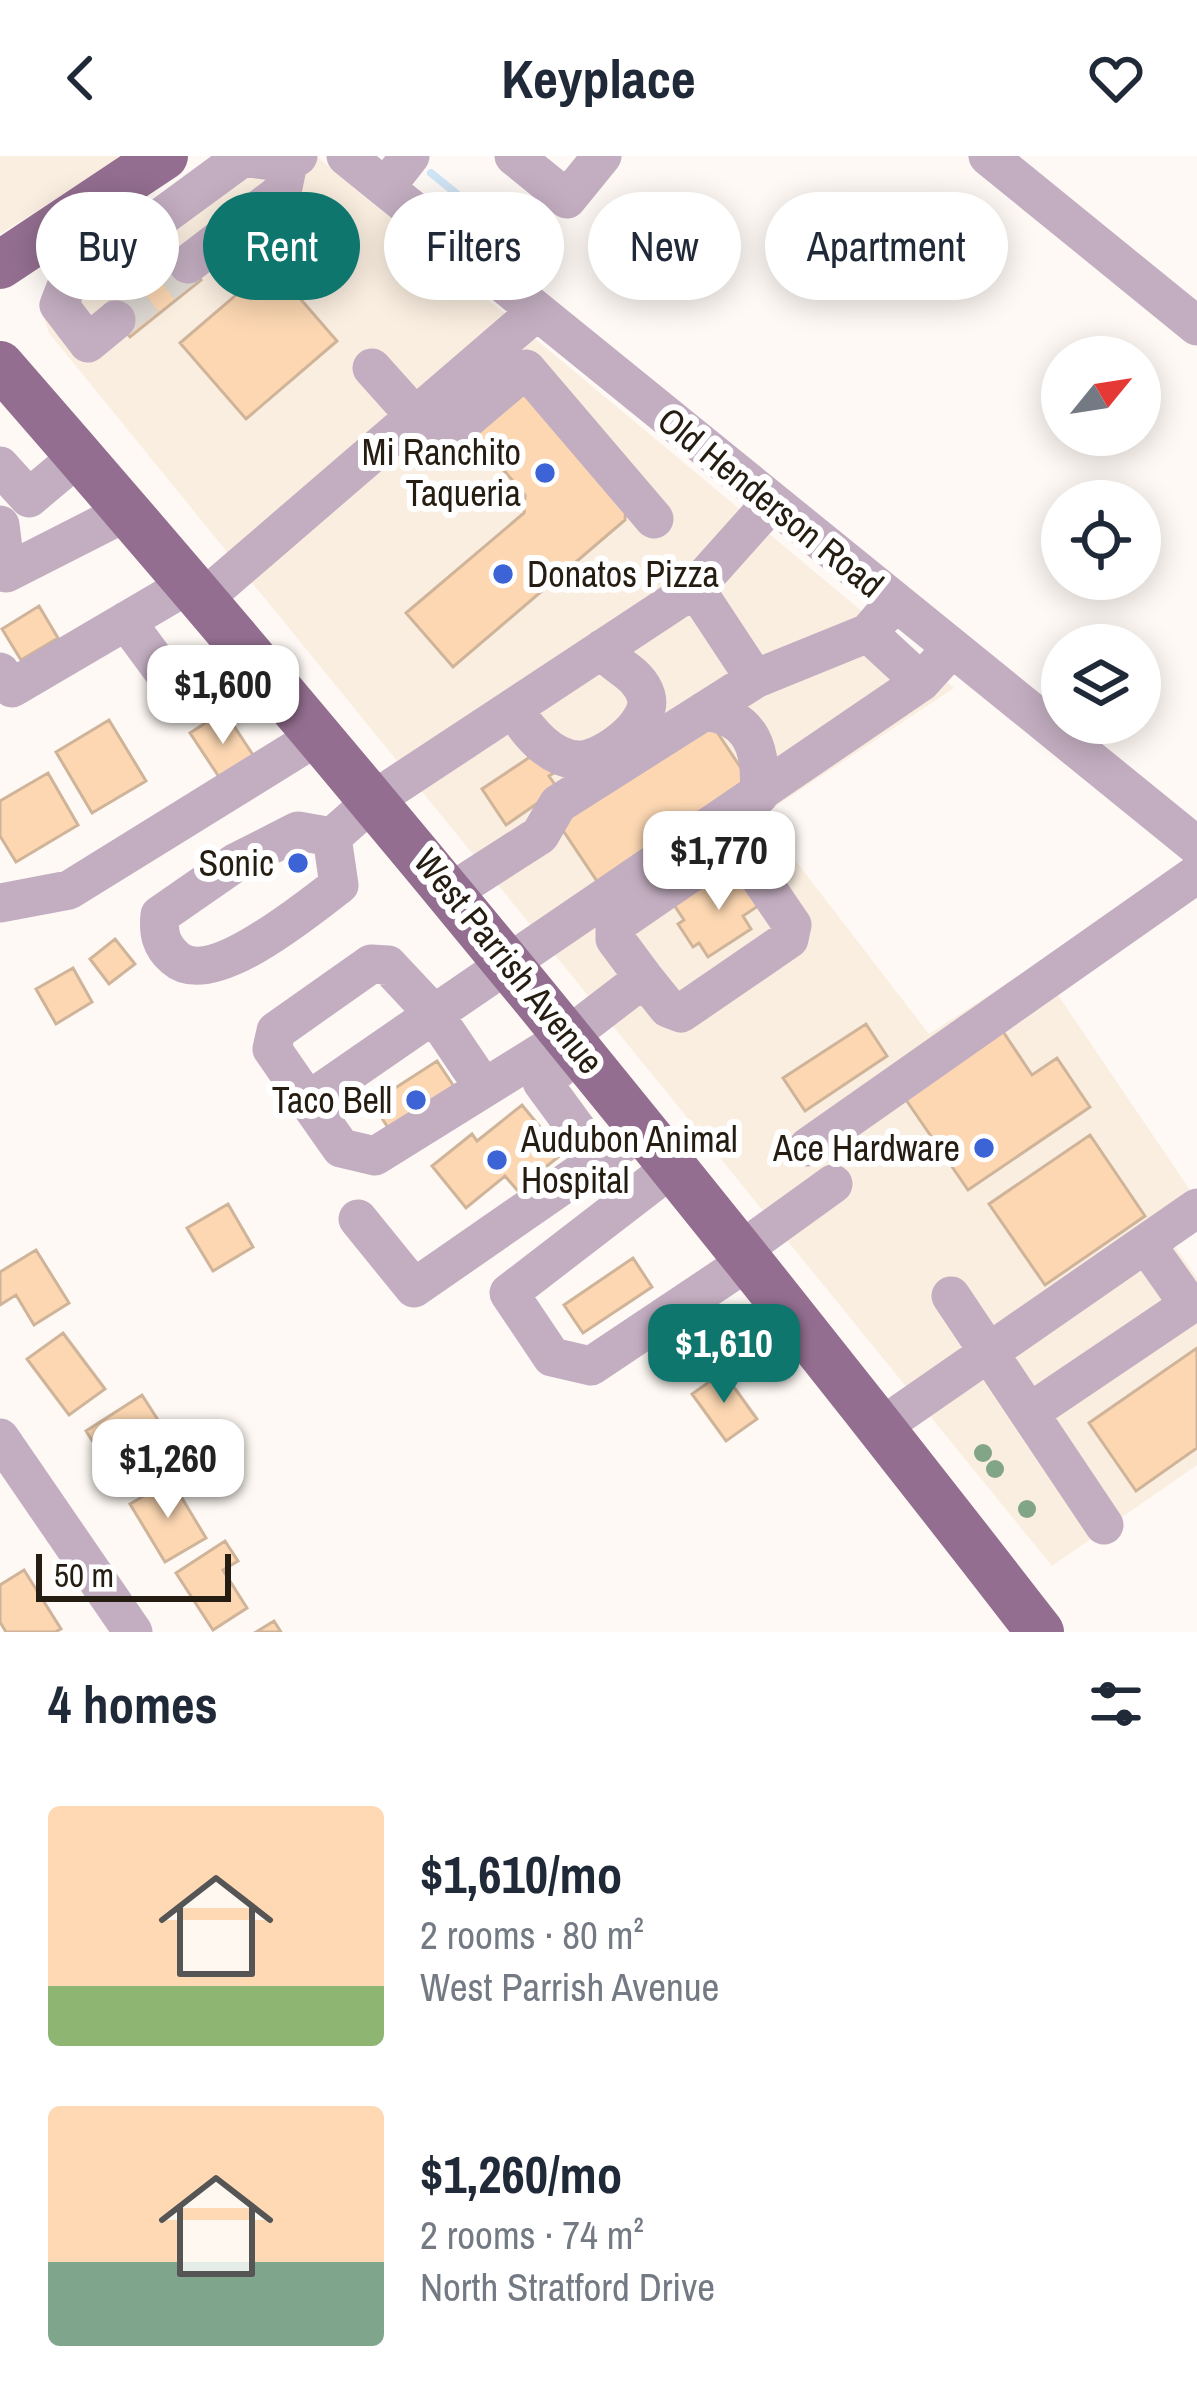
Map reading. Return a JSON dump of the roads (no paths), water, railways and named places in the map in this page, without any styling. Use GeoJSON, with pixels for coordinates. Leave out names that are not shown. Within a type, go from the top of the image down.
{"type":"FeatureCollection","features":[{"type":"Feature","properties":{"kind":"main road"},"geometry":{"type":"LineString","coordinates":[[0,265],[164,156]]}},
{"type":"Feature","properties":{"kind":"main road","name":"West Parrish Avenue"},"geometry":{"type":"LineString","coordinates":[[7,387],[79,455],[453,891],[747,1254],[1040,1632]]}},
{"type":"Feature","properties":{"kind":"street","name":"Old Henderson Road"},"geometry":{"type":"LineString","coordinates":[[346,156],[1197,846]]}},
{"type":"Feature","properties":{"kind":"street"},"geometry":{"type":"LineString","coordinates":[[385,188],[410,156]]}},
{"type":"Feature","properties":{"kind":"street"},"geometry":{"type":"LineString","coordinates":[[514,156],[568,199],[602,156]]}},
{"type":"Feature","properties":{"kind":"street"},"geometry":{"type":"LineString","coordinates":[[116,320],[88,343],[59,305],[66,286],[243,157],[293,160],[281,192]]}},
{"type":"Feature","properties":{"kind":"street"},"geometry":{"type":"LineString","coordinates":[[998,159],[1197,326]]}},
{"type":"Feature","properties":{"kind":"street"},"geometry":{"type":"LineString","coordinates":[[422,434],[536,311]]}},
{"type":"Feature","properties":{"kind":"street"},"geometry":{"type":"LineString","coordinates":[[542,387],[575,343]]}},
{"type":"Feature","properties":{"kind":"street"},"geometry":{"type":"LineString","coordinates":[[372,368],[422,434]]}},
{"type":"Feature","properties":{"kind":"street"},"geometry":{"type":"LineString","coordinates":[[0,672],[13,688],[126,621],[197,591],[422,434],[526,369],[654,519]]}},
{"type":"Feature","properties":{"kind":"street"},"geometry":{"type":"LineString","coordinates":[[0,466],[15,504],[79,455]]}},
{"type":"Feature","properties":{"kind":"street"},"geometry":{"type":"LineString","coordinates":[[332,837],[375,799],[695,588],[771,503]]}},
{"type":"Feature","properties":{"kind":"street"},"geometry":{"type":"LineString","coordinates":[[0,525],[3,574],[128,511]]}},
{"type":"Feature","properties":{"kind":"street"},"geometry":{"type":"LineString","coordinates":[[695,588],[755,679]]}},
{"type":"Feature","properties":{"kind":"street"},"geometry":{"type":"LineString","coordinates":[[453,891],[540,835],[558,804],[755,679],[868,633],[895,602]]}},
{"type":"Feature","properties":{"kind":"street"},"geometry":{"type":"LineString","coordinates":[[126,621],[185,701],[253,655]]}},
{"type":"Feature","properties":{"kind":"street"},"geometry":{"type":"LineString","coordinates":[[868,633],[921,682]]}},
{"type":"Feature","properties":{"kind":"street"},"geometry":{"type":"LineString","coordinates":[[513,708],[529,734],[552,750],[576,760],[594,756],[637,726],[646,712],[646,697],[638,681],[602,649]]}},
{"type":"Feature","properties":{"kind":"street"},"geometry":{"type":"LineString","coordinates":[[308,1100],[590,904],[608,901],[921,682],[951,649]]}},
{"type":"Feature","properties":{"kind":"street"},"geometry":{"type":"LineString","coordinates":[[704,711],[733,719],[752,738],[762,760],[759,795]]}},
{"type":"Feature","properties":{"kind":"street"},"geometry":{"type":"LineString","coordinates":[[0,903],[69,890],[321,734]]}},
{"type":"Feature","properties":{"kind":"street"},"geometry":{"type":"LineString","coordinates":[[724,850],[743,853],[792,925],[788,939],[680,1013],[668,1008],[644,979],[615,939],[615,925],[724,850]]}},
{"type":"Feature","properties":{"kind":"street"},"geometry":{"type":"LineString","coordinates":[[808,1147],[1197,874]]}},
{"type":"Feature","properties":{"kind":"street"},"geometry":{"type":"LineString","coordinates":[[484,1088],[434,1014],[388,965],[370,964],[276,1031],[272,1049],[341,1148],[375,1156],[484,1088],[577,1042]]}},
{"type":"Feature","properties":{"kind":"street"},"geometry":{"type":"LineString","coordinates":[[600,1161],[542,1082],[644,979]]}},
{"type":"Feature","properties":{"kind":"street"},"geometry":{"type":"LineString","coordinates":[[358,1219],[414,1288],[600,1161],[659,1147]]}},
{"type":"Feature","properties":{"kind":"street"},"geometry":{"type":"LineString","coordinates":[[659,1147],[613,1213],[616,1232],[536,1295],[554,1337],[583,1353],[654,1302],[693,1300],[833,1184]]}},
{"type":"Feature","properties":{"kind":"street"},"geometry":{"type":"LineString","coordinates":[[881,1427],[1197,1208]]}},
{"type":"Feature","properties":{"kind":"street"},"geometry":{"type":"LineString","coordinates":[[1029,1413],[1189,1305],[1145,1244]]}},
{"type":"Feature","properties":{"kind":"street"},"geometry":{"type":"LineString","coordinates":[[951,1296],[1104,1525]]}},
{"type":"Feature","properties":{"kind":"street"},"geometry":{"type":"LineString","coordinates":[[0,1438],[133,1632]]}},
{"type":"Feature","properties":{"kind":"waterway"},"geometry":{"type":"LineString","coordinates":[[431,173],[454,192]]}},
{"type":"Feature","properties":{"kind":"tunnel"},"geometry":{"type":"LineString","coordinates":[[116,320],[188,264]]}},
{"type":"Feature","properties":{"kind":"place","name":"Mi Ranchito Taqueria"},"geometry":{"type":"Point","coordinates":[545,473]}},
{"type":"Feature","properties":{"kind":"place","name":"Donatos Pizza"},"geometry":{"type":"Point","coordinates":[503,574]}},
{"type":"Feature","properties":{"kind":"place","name":"Sonic"},"geometry":{"type":"Point","coordinates":[298,863]}},
{"type":"Feature","properties":{"kind":"place","name":"Taco Bell"},"geometry":{"type":"Point","coordinates":[416,1100]}},
{"type":"Feature","properties":{"kind":"place","name":"Ace Hardware"},"geometry":{"type":"Point","coordinates":[984,1148]}},
{"type":"Feature","properties":{"kind":"place","name":"Audubon Animal Hospital"},"geometry":{"type":"Point","coordinates":[497,1160]}}]}
